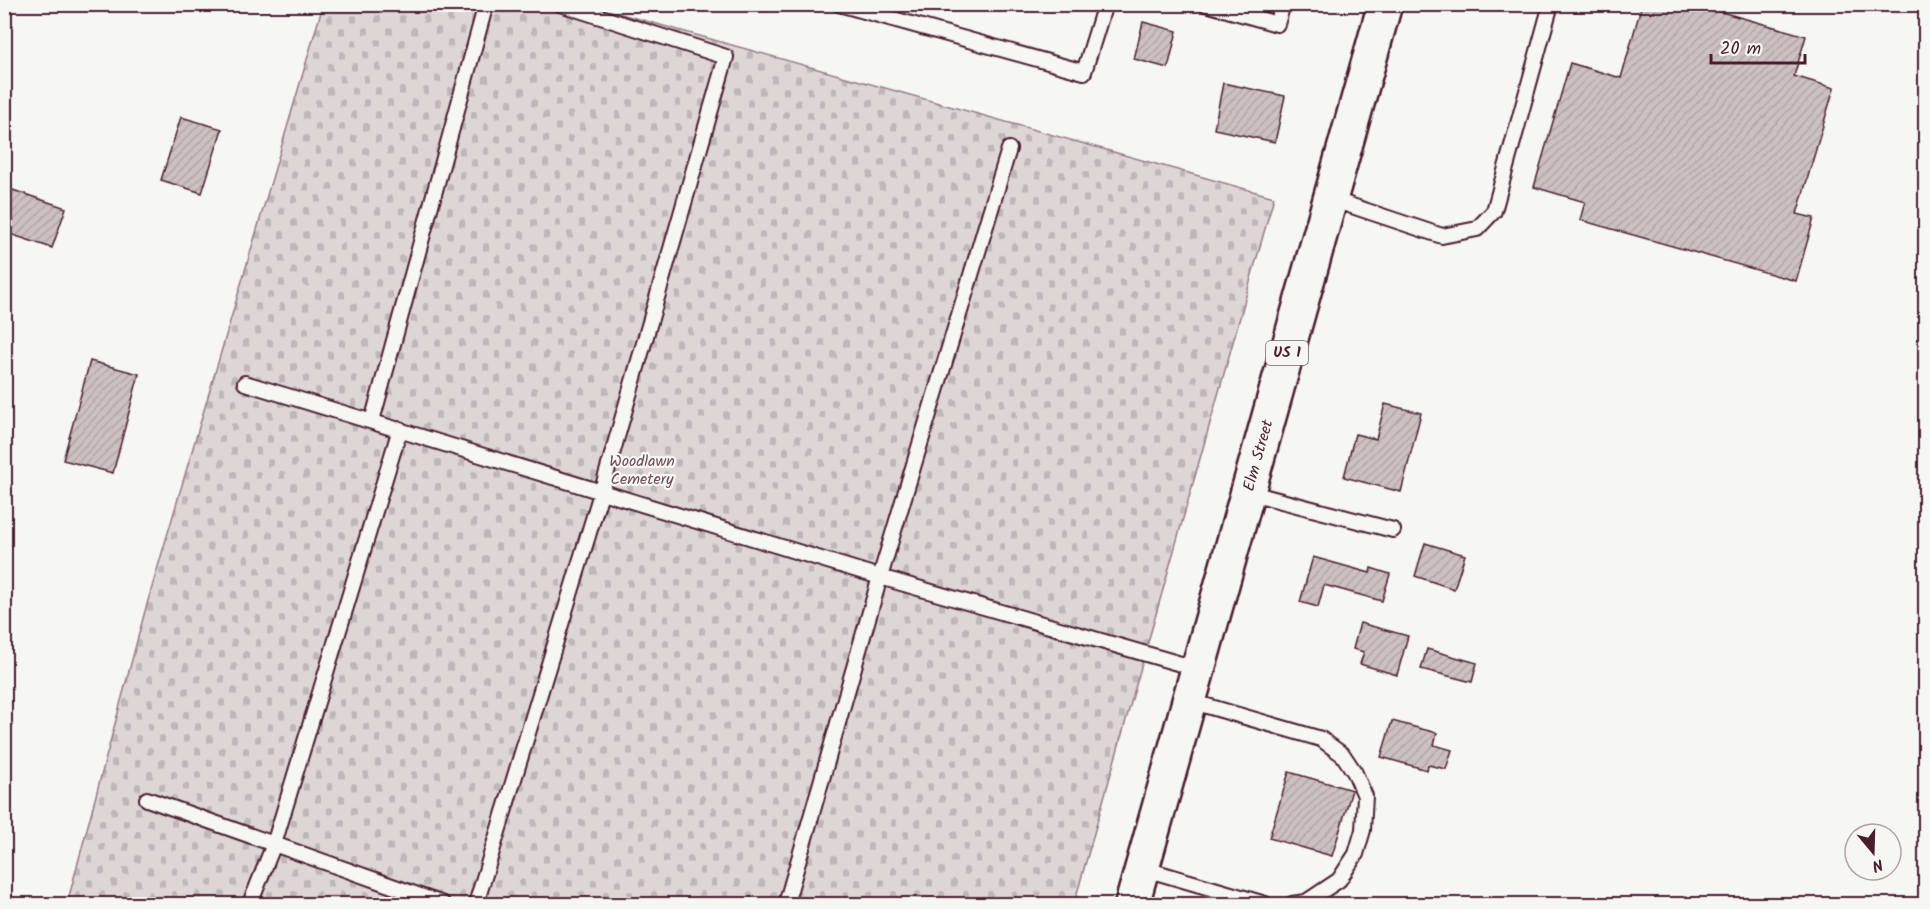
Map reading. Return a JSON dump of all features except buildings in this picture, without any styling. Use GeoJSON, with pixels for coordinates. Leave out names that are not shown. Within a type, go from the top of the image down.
{"type":"FeatureCollection","features":[{"type":"Feature","properties":{"kind":"main road","name":"Elm Street"},"geometry":{"type":"LineString","coordinates":[[1131,904],[1385,4]]}},
{"type":"Feature","properties":{"kind":"lane"},"geometry":{"type":"LineString","coordinates":[[372,421],[486,4]]}},
{"type":"Feature","properties":{"kind":"lane"},"geometry":{"type":"LineString","coordinates":[[476,904],[601,493],[726,57],[560,4]]}},
{"type":"Feature","properties":{"kind":"lane"},"geometry":{"type":"LineString","coordinates":[[840,4],[1084,72],[1105,4]]}},
{"type":"Feature","properties":{"kind":"lane"},"geometry":{"type":"LineString","coordinates":[[1206,4],[1276,24],[1282,4]]}},
{"type":"Feature","properties":{"kind":"lane"},"geometry":{"type":"LineString","coordinates":[[1331,199],[1442,236],[1477,229],[1494,211],[1551,4]]}},
{"type":"Feature","properties":{"kind":"lane"},"geometry":{"type":"LineString","coordinates":[[786,904],[880,576],[1009,149]]}},
{"type":"Feature","properties":{"kind":"lane"},"geometry":{"type":"LineString","coordinates":[[245,383],[400,429],[601,493],[1198,669]]}},
{"type":"Feature","properties":{"kind":"lane"},"geometry":{"type":"LineString","coordinates":[[250,904],[274,844],[400,429]]}},
{"type":"Feature","properties":{"kind":"lane"},"geometry":{"type":"LineString","coordinates":[[1248,492],[1393,530]]}},
{"type":"Feature","properties":{"kind":"lane"},"geometry":{"type":"LineString","coordinates":[[1190,701],[1321,740],[1343,755],[1355,773],[1365,796],[1363,830],[1356,854],[1339,880],[1306,902],[1292,904]]}},
{"type":"Feature","properties":{"kind":"lane"},"geometry":{"type":"LineString","coordinates":[[147,799],[443,904]]}},
{"type":"Feature","properties":{"kind":"lane"},"geometry":{"type":"LineString","coordinates":[[1142,868],[1266,904]]}},
{"type":"Feature","properties":{"kind":"green space","name":"Woodlawn Cemetery"},"geometry":{"type":"Polygon","coordinates":[[[323,5],[589,5],[1274,197],[1074,904],[67,904],[145,611],[323,5]]]}}]}
